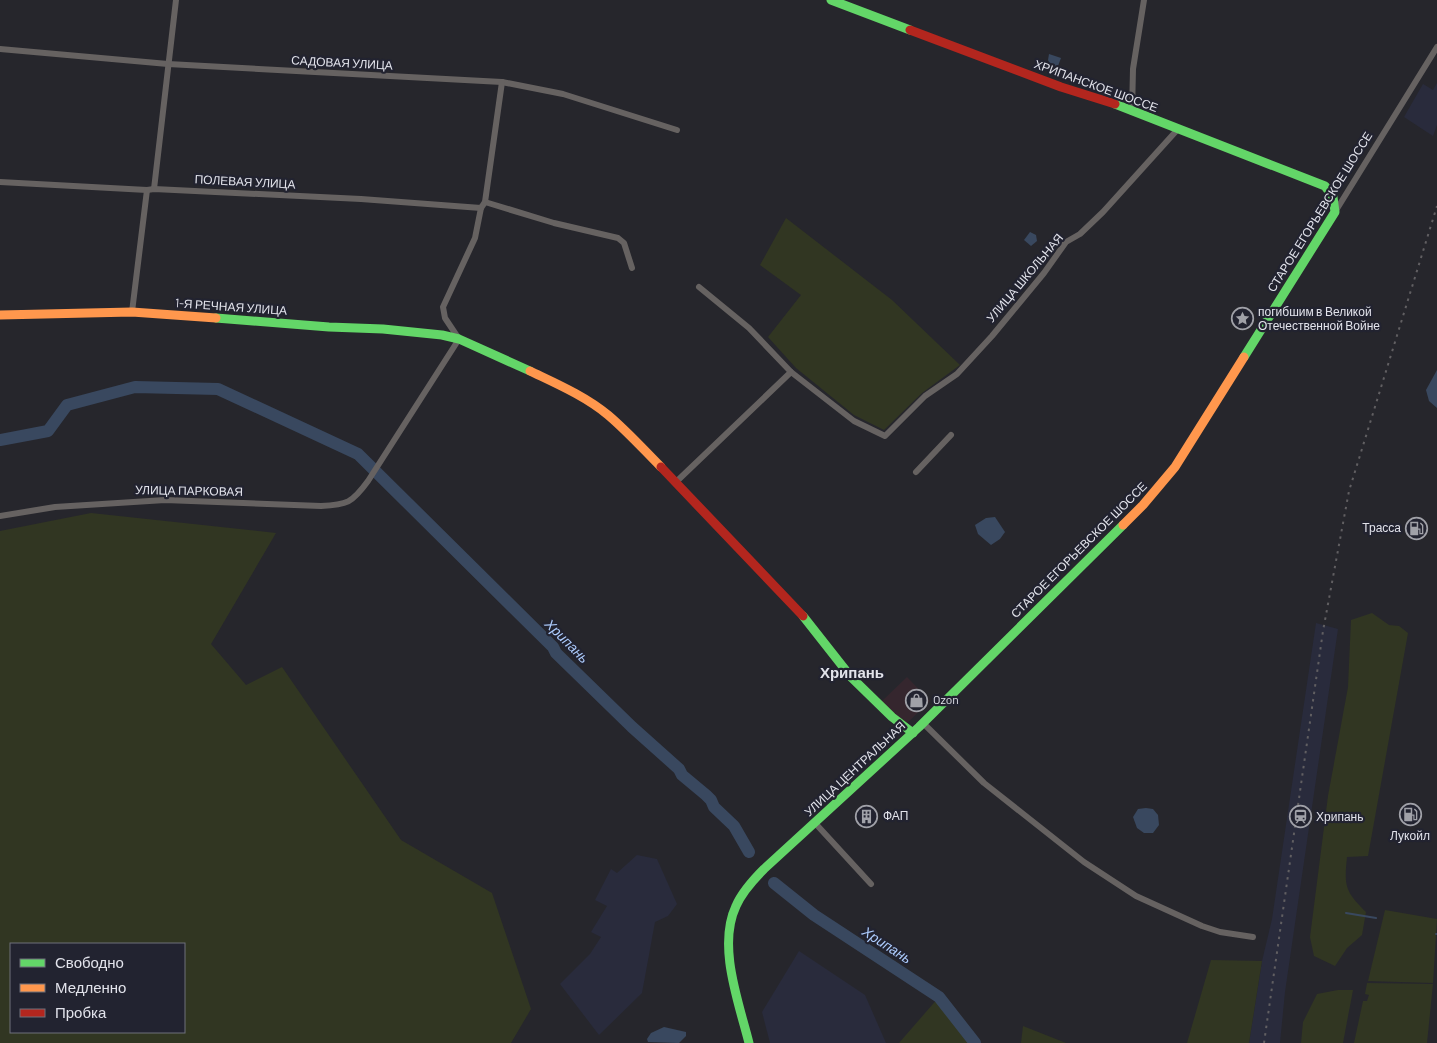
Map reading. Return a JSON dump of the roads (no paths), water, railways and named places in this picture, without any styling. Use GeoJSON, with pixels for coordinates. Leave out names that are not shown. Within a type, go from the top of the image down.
{"type":"FeatureCollection","features":[{"type":"Feature","properties":{"kind":"main road","name":"ХРИПАНСКОЕ ШОССЕ"},"geometry":{"type":"LineString","coordinates":[[831,0],[1178,129],[1325,186],[1333,197],[1335,212]]}},
{"type":"Feature","properties":{"kind":"main road","name":"СТАРОЕ ЕГОРЬЕВСКОЕ ШОССЕ"},"geometry":{"type":"LineString","coordinates":[[923,722],[1143,505],[1158,487],[1174,467],[1335,212]]}},
{"type":"Feature","properties":{"kind":"main road","name":"1-Я РЕЧНАЯ УЛИЦА"},"geometry":{"type":"LineString","coordinates":[[0,315],[132,312],[329,328],[383,329],[442,335],[459,339],[529,370],[576,394],[607,414],[676,482],[814,628],[851,677],[892,717],[913,733]]}},
{"type":"Feature","properties":{"kind":"main road","name":"УЛИЦА ЦЕНТРАЛЬНАЯ"},"geometry":{"type":"LineString","coordinates":[[750,1043],[730,963],[728,926],[733,911],[744,891],[764,869],[815,824],[923,722]]}},
{"type":"Feature","properties":{"kind":"street"},"geometry":{"type":"LineString","coordinates":[[132,312],[151,190],[176,0]]}},
{"type":"Feature","properties":{"kind":"street"},"geometry":{"type":"LineString","coordinates":[[1132,112],[1133,69],[1144,0]]}},
{"type":"Feature","properties":{"kind":"street","name":"СТАРОЕ ЕГОРЬЕВСКОЕ ШОССЕ"},"geometry":{"type":"LineString","coordinates":[[1335,212],[1437,47]]}},
{"type":"Feature","properties":{"kind":"street","name":"САДОВАЯ УЛИЦА"},"geometry":{"type":"LineString","coordinates":[[0,49],[168,64],[502,82],[564,94],[677,130]]}},
{"type":"Feature","properties":{"kind":"street"},"geometry":{"type":"LineString","coordinates":[[459,339],[446,318],[443,307],[475,238],[483,205],[502,82]]}},
{"type":"Feature","properties":{"kind":"street","name":"УЛИЦА ШКОЛЬНАЯ"},"geometry":{"type":"LineString","coordinates":[[791,372],[854,421],[884,436],[925,396],[957,374],[992,336],[1044,273],[1066,242],[1080,234],[1103,212],[1178,129]]}},
{"type":"Feature","properties":{"kind":"street","name":"ПОЛЕВАЯ УЛИЦА"},"geometry":{"type":"LineString","coordinates":[[0,182],[483,205],[618,238],[624,243],[632,268]]}},
{"type":"Feature","properties":{"kind":"street"},"geometry":{"type":"LineString","coordinates":[[676,482],[791,372],[749,328],[699,287]]}},
{"type":"Feature","properties":{"kind":"street","name":"УЛИЦА ПАРКОВАЯ"},"geometry":{"type":"LineString","coordinates":[[0,516],[55,507],[165,500],[321,506],[342,505],[359,493],[368,481],[459,339]]}},
{"type":"Feature","properties":{"kind":"street"},"geometry":{"type":"LineString","coordinates":[[916,472],[951,436]]}},
{"type":"Feature","properties":{"kind":"street"},"geometry":{"type":"LineString","coordinates":[[923,722],[984,782],[1084,862],[1136,896],[1202,926],[1220,932],[1253,937]]}},
{"type":"Feature","properties":{"kind":"street"},"geometry":{"type":"LineString","coordinates":[[815,824],[872,884]]}},
{"type":"Feature","properties":{"kind":"waterway","name":"Хрипань"},"geometry":{"type":"LineString","coordinates":[[0,440],[48,431],[67,405],[135,387],[218,389],[358,454],[553,647],[556,653],[632,727],[679,769],[682,775],[711,800],[714,807],[734,826],[749,852]]}},
{"type":"Feature","properties":{"kind":"waterway","name":"Хрипань"},"geometry":{"type":"LineString","coordinates":[[774,883],[814,915],[939,997],[975,1043]]}},
{"type":"Feature","properties":{"kind":"waterway"},"geometry":{"type":"LineString","coordinates":[[1346,913],[1376,918]]}},
{"type":"Feature","properties":{"kind":"railway"},"geometry":{"type":"LineString","coordinates":[[1264,1043],[1323,631],[1349,491],[1437,206]]}},
{"type":"Feature","properties":{"kind":"place","name":"погибшим в Великой Отечественной Войне"},"geometry":{"type":"Point","coordinates":[1242,319]}},
{"type":"Feature","properties":{"kind":"place","name":"Трасса"},"geometry":{"type":"Point","coordinates":[1417,528]}},
{"type":"Feature","properties":{"kind":"place","name":"Ozon"},"geometry":{"type":"Point","coordinates":[917,700]}},
{"type":"Feature","properties":{"kind":"place","name":"Лукойл"},"geometry":{"type":"Point","coordinates":[1410,815]}},
{"type":"Feature","properties":{"kind":"place","name":"ФАП"},"geometry":{"type":"Point","coordinates":[867,816]}},
{"type":"Feature","properties":{"kind":"place","name":"Хрипань"},"geometry":{"type":"Point","coordinates":[1300,817]}},
{"type":"Feature","properties":{"kind":"district","name":"Хрипань"},"geometry":{"type":"Point","coordinates":[852,673]}}]}
